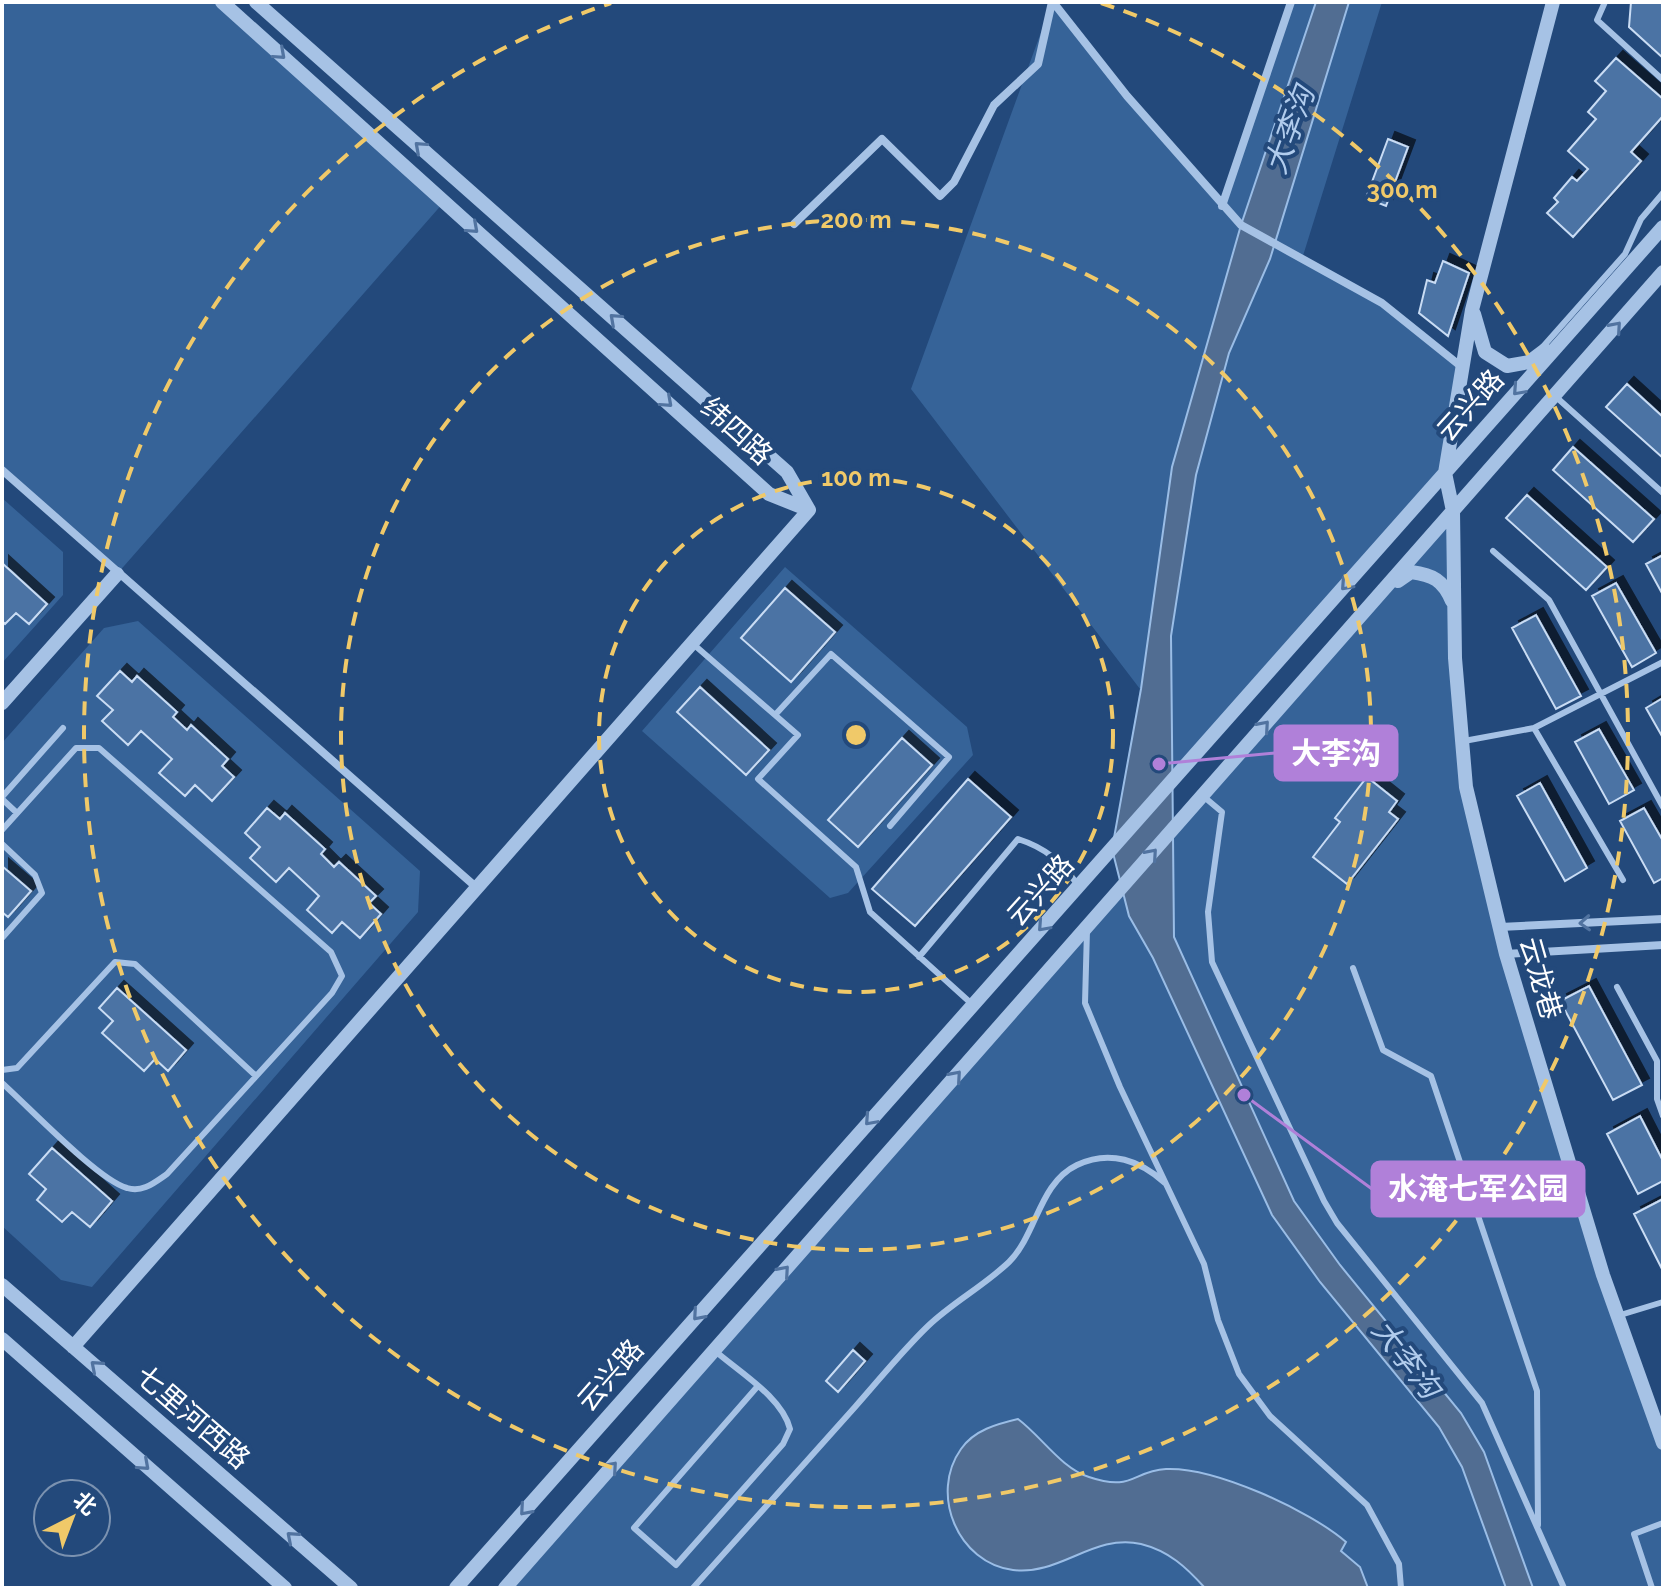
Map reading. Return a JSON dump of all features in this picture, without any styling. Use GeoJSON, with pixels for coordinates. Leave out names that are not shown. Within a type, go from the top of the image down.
{"type":"FeatureCollection","features":[{"type":"Feature","properties":{"kind":"street","name":"纬四路"},"geometry":{"type":"LineString","coordinates":[[222,2],[769,494],[809,510]]}},
{"type":"Feature","properties":{"kind":"street","name":"纬四路"},"geometry":{"type":"LineString","coordinates":[[256,2],[787,472],[809,510]]}},
{"type":"Feature","properties":{"kind":"street"},"geometry":{"type":"LineString","coordinates":[[1052,2],[1127,96],[1241,225],[1382,303],[1463,368]]}},
{"type":"Feature","properties":{"kind":"street"},"geometry":{"type":"LineString","coordinates":[[794,224],[882,139],[940,196],[954,182],[994,105],[1038,64],[1052,2]]}},
{"type":"Feature","properties":{"kind":"street"},"geometry":{"type":"LineString","coordinates":[[1222,206],[1291,2]]}},
{"type":"Feature","properties":{"kind":"street"},"geometry":{"type":"LineString","coordinates":[[1445,473],[1472,310],[1553,2]]}},
{"type":"Feature","properties":{"kind":"street","name":"云兴路"},"geometry":{"type":"LineString","coordinates":[[456,1588],[1663,227]]}},
{"type":"Feature","properties":{"kind":"street","name":"云兴路"},"geometry":{"type":"LineString","coordinates":[[505,1588],[1663,272]]}},
{"type":"Feature","properties":{"kind":"street"},"geometry":{"type":"LineString","coordinates":[[1472,310],[1485,352],[1507,366],[1529,362],[1571,331]]}},
{"type":"Feature","properties":{"kind":"street"},"geometry":{"type":"LineString","coordinates":[[2,470],[476,887]]}},
{"type":"Feature","properties":{"kind":"street","name":"云龙巷"},"geometry":{"type":"LineString","coordinates":[[1445,473],[1453,511],[1455,658],[1466,787],[1506,954],[1617,1316],[1663,1443]]}},
{"type":"Feature","properties":{"kind":"street"},"geometry":{"type":"LineString","coordinates":[[73,1347],[809,510]]}},
{"type":"Feature","properties":{"kind":"street"},"geometry":{"type":"LineString","coordinates":[[1381,593],[1411,572],[1427,574],[1444,583],[1455,606]]}},
{"type":"Feature","properties":{"kind":"street"},"geometry":{"type":"LineString","coordinates":[[2,703],[117,574]]}},
{"type":"Feature","properties":{"kind":"street"},"geometry":{"type":"LineString","coordinates":[[1500,927],[1663,919]]}},
{"type":"Feature","properties":{"kind":"street"},"geometry":{"type":"LineString","coordinates":[[1506,954],[1663,945]]}},
{"type":"Feature","properties":{"kind":"street","name":"七里河西路"},"geometry":{"type":"LineString","coordinates":[[2,1285],[351,1588]]}},
{"type":"Feature","properties":{"kind":"street"},"geometry":{"type":"LineString","coordinates":[[2,1339],[285,1588]]}},
{"type":"Feature","properties":{"kind":"lane"},"geometry":{"type":"LineString","coordinates":[[1605,2],[1597,20],[1663,80]]}},
{"type":"Feature","properties":{"kind":"lane"},"geometry":{"type":"LineString","coordinates":[[1529,362],[1625,254],[1641,219],[1663,193]]}},
{"type":"Feature","properties":{"kind":"lane"},"geometry":{"type":"LineString","coordinates":[[1555,396],[1663,493]]}},
{"type":"Feature","properties":{"kind":"lane"},"geometry":{"type":"LineString","coordinates":[[1493,551],[1549,600],[1663,807]]}},
{"type":"Feature","properties":{"kind":"lane"},"geometry":{"type":"LineString","coordinates":[[692,643],[798,735],[758,779],[856,867],[870,912],[973,1005]]}},
{"type":"Feature","properties":{"kind":"lane"},"geometry":{"type":"LineString","coordinates":[[775,715],[831,654],[949,757],[890,826]]}},
{"type":"Feature","properties":{"kind":"lane"},"geometry":{"type":"LineString","coordinates":[[1462,742],[1534,728],[1663,662]]}},
{"type":"Feature","properties":{"kind":"lane"},"geometry":{"type":"LineString","coordinates":[[17,813],[2,798],[63,728]]}},
{"type":"Feature","properties":{"kind":"lane"},"geometry":{"type":"LineString","coordinates":[[1534,728],[1623,880]]}},
{"type":"Feature","properties":{"kind":"lane"},"geometry":{"type":"LineString","coordinates":[[2,830],[76,748],[99,748],[331,952],[342,976],[332,993],[167,1174],[148,1188],[128,1189],[105,1175],[2,1083]]}},
{"type":"Feature","properties":{"kind":"lane"},"geometry":{"type":"LineString","coordinates":[[1198,801],[1222,812],[1208,912],[1212,962],[1324,1201],[1337,1223],[1482,1403],[1564,1588]]}},
{"type":"Feature","properties":{"kind":"lane"},"geometry":{"type":"LineString","coordinates":[[919,957],[1018,839],[1041,846],[1060,862],[1079,886]]}},
{"type":"Feature","properties":{"kind":"lane"},"geometry":{"type":"LineString","coordinates":[[2,844],[35,875],[42,893],[2,938]]}},
{"type":"Feature","properties":{"kind":"lane"},"geometry":{"type":"LineString","coordinates":[[1087,927],[1085,1003],[1120,1087],[1204,1264],[1218,1320],[1239,1374],[1270,1416],[1367,1505],[1399,1564],[1401,1588]]}},
{"type":"Feature","properties":{"kind":"lane"},"geometry":{"type":"LineString","coordinates":[[2,1070],[17,1068],[115,962],[135,964],[256,1076]]}},
{"type":"Feature","properties":{"kind":"lane"},"geometry":{"type":"LineString","coordinates":[[1353,968],[1383,1050],[1431,1076],[1537,1391],[1538,1528]]}},
{"type":"Feature","properties":{"kind":"lane"},"geometry":{"type":"LineString","coordinates":[[1617,987],[1657,1061],[1657,1099],[1663,1116]]}},
{"type":"Feature","properties":{"kind":"lane"},"geometry":{"type":"LineString","coordinates":[[693,1588],[928,1326],[1007,1263],[1026,1242],[1039,1210],[1059,1178],[1076,1165],[1096,1158],[1123,1158],[1147,1166],[1168,1186]]}},
{"type":"Feature","properties":{"kind":"lane"},"geometry":{"type":"LineString","coordinates":[[1617,1316],[1663,1302]]}},
{"type":"Feature","properties":{"kind":"lane"},"geometry":{"type":"LineString","coordinates":[[714,1350],[757,1387],[786,1414],[790,1429],[783,1444],[676,1565],[634,1528],[757,1387]]}},
{"type":"Feature","properties":{"kind":"lane"},"geometry":{"type":"LineString","coordinates":[[1652,1588],[1634,1534],[1663,1523]]}},
{"type":"Feature","properties":{"kind":"shaded area"},"geometry":{"type":"Polygon","coordinates":[[[2,2],[222,2],[444,202],[117,574],[2,470],[2,2]]]}},
{"type":"Feature","properties":{"kind":"shaded area"},"geometry":{"type":"Polygon","coordinates":[[[1052,2],[1222,206],[1293,2],[1382,2],[1302,259],[1382,303],[1463,368],[1445,473],[1112,849],[1140,689],[911,389],[1052,2]]]}},
{"type":"Feature","properties":{"kind":"shaded area"},"geometry":{"type":"Polygon","coordinates":[[[2,498],[63,552],[63,595],[2,663],[2,498]]]}},
{"type":"Feature","properties":{"kind":"shaded area"},"geometry":{"type":"Polygon","coordinates":[[[1453,511],[1466,787],[1506,954],[1663,1448],[1663,1588],[505,1588],[1453,511]]]}},
{"type":"Feature","properties":{"kind":"shaded area"},"geometry":{"type":"Polygon","coordinates":[[[785,567],[967,727],[973,755],[848,893],[830,898],[642,731],[785,567]]]}},
{"type":"Feature","properties":{"kind":"shaded area"},"geometry":{"type":"Polygon","coordinates":[[[138,621],[420,871],[418,912],[92,1287],[61,1280],[2,1226],[2,743],[104,628],[138,621]]]}},
{"type":"Feature","properties":{"kind":"water"},"geometry":{"type":"Polygon","coordinates":[[[1316,2],[1349,2],[1270,259],[1229,353],[1196,475],[1171,636],[1174,937],[1294,1201],[1340,1265],[1461,1413],[1484,1452],[1533,1588],[1506,1588],[1462,1467],[1439,1427],[1320,1282],[1272,1215],[1153,958],[1129,916],[1112,849],[1141,689],[1172,467],[1241,225],[1316,2]]]}},
{"type":"Feature","properties":{"kind":"water"},"geometry":{"type":"Polygon","coordinates":[[[1018,1419],[1069,1467],[1089,1477],[1124,1482],[1155,1471],[1186,1470],[1235,1483],[1286,1504],[1346,1542],[1341,1551],[1360,1567],[1368,1588],[1205,1588],[1169,1555],[1141,1544],[1124,1542],[1108,1544],[1062,1562],[1030,1570],[994,1565],[964,1541],[954,1524],[948,1486],[952,1467],[966,1442],[986,1429],[1018,1419]]]}},
{"type":"Feature","properties":{"kind":"building"},"geometry":{"type":"Polygon","coordinates":[[[1631,2],[1663,2],[1663,58],[1629,27],[1631,2]]]}},
{"type":"Feature","properties":{"kind":"building"},"geometry":{"type":"Polygon","coordinates":[[[1616,58],[1663,99],[1663,116],[1631,152],[1641,161],[1573,237],[1547,213],[1558,202],[1554,198],[1572,177],[1577,181],[1588,169],[1568,151],[1596,119],[1588,112],[1606,91],[1595,81],[1616,58]]]}},
{"type":"Feature","properties":{"kind":"building"},"geometry":{"type":"Polygon","coordinates":[[[1388,139],[1408,147],[1386,206],[1366,198],[1388,139]]]}},
{"type":"Feature","properties":{"kind":"building"},"geometry":{"type":"Polygon","coordinates":[[[1443,261],[1469,273],[1448,336],[1419,313],[1427,280],[1435,283],[1443,261]]]}},
{"type":"Feature","properties":{"kind":"building"},"geometry":{"type":"Polygon","coordinates":[[[1627,384],[1663,417],[1663,458],[1606,407],[1627,384]]]}},
{"type":"Feature","properties":{"kind":"building"},"geometry":{"type":"Polygon","coordinates":[[[1573,447],[1654,519],[1633,542],[1553,470],[1573,447]]]}},
{"type":"Feature","properties":{"kind":"building"},"geometry":{"type":"Polygon","coordinates":[[[1527,495],[1607,567],[1586,590],[1506,518],[1527,495]]]}},
{"type":"Feature","properties":{"kind":"building"},"geometry":{"type":"Polygon","coordinates":[[[1663,555],[1663,595],[1646,564],[1663,555]]]}},
{"type":"Feature","properties":{"kind":"building"},"geometry":{"type":"Polygon","coordinates":[[[2,563],[47,604],[29,624],[16,613],[5,624],[2,621],[2,563]]]}},
{"type":"Feature","properties":{"kind":"building"},"geometry":{"type":"Polygon","coordinates":[[[1616,583],[1656,653],[1632,667],[1592,596],[1616,583]]]}},
{"type":"Feature","properties":{"kind":"building"},"geometry":{"type":"Polygon","coordinates":[[[785,588],[835,632],[791,682],[741,638],[785,588]]]}},
{"type":"Feature","properties":{"kind":"building"},"geometry":{"type":"Polygon","coordinates":[[[1536,615],[1581,696],[1556,709],[1512,628],[1536,615]]]}},
{"type":"Feature","properties":{"kind":"building"},"geometry":{"type":"Polygon","coordinates":[[[120,671],[132,682],[137,676],[177,712],[173,717],[187,730],[191,725],[228,759],[222,766],[234,777],[212,801],[195,785],[185,796],[159,773],[172,759],[141,731],[128,745],[102,721],[113,710],[97,696],[120,671]]]}},
{"type":"Feature","properties":{"kind":"building"},"geometry":{"type":"Polygon","coordinates":[[[700,687],[769,750],[746,775],[677,712],[700,687]]]}},
{"type":"Feature","properties":{"kind":"building"},"geometry":{"type":"Polygon","coordinates":[[[1663,698],[1663,738],[1646,708],[1663,698]]]}},
{"type":"Feature","properties":{"kind":"building"},"geometry":{"type":"Polygon","coordinates":[[[1599,729],[1634,790],[1609,804],[1575,742],[1599,729]]]}},
{"type":"Feature","properties":{"kind":"building"},"geometry":{"type":"Polygon","coordinates":[[[902,738],[932,765],[858,847],[828,820],[902,738]]]}},
{"type":"Feature","properties":{"kind":"building"},"geometry":{"type":"Polygon","coordinates":[[[1367,777],[1397,801],[1389,812],[1398,819],[1347,884],[1313,857],[1340,822],[1335,818],[1367,777]]]}},
{"type":"Feature","properties":{"kind":"building"},"geometry":{"type":"Polygon","coordinates":[[[968,779],[1011,817],[915,926],[872,889],[968,779]]]}},
{"type":"Feature","properties":{"kind":"building"},"geometry":{"type":"Polygon","coordinates":[[[1540,783],[1587,868],[1565,881],[1517,796],[1540,783]]]}},
{"type":"Feature","properties":{"kind":"building"},"geometry":{"type":"Polygon","coordinates":[[[267,808],[280,819],[285,813],[325,849],[321,854],[334,867],[339,862],[376,896],[369,903],[381,914],[360,938],[342,922],[332,933],[307,910],[319,896],[289,868],[276,882],[250,858],[260,847],[245,833],[267,808]]]}},
{"type":"Feature","properties":{"kind":"building"},"geometry":{"type":"Polygon","coordinates":[[[1644,808],[1663,841],[1663,878],[1654,883],[1620,821],[1644,808]]]}},
{"type":"Feature","properties":{"kind":"building"},"geometry":{"type":"Polygon","coordinates":[[[2,866],[31,891],[8,917],[2,912],[2,866]]]}},
{"type":"Feature","properties":{"kind":"building"},"geometry":{"type":"Polygon","coordinates":[[[1589,986],[1642,1085],[1613,1100],[1560,1001],[1589,986]]]}},
{"type":"Feature","properties":{"kind":"building"},"geometry":{"type":"Polygon","coordinates":[[[117,988],[186,1050],[168,1071],[155,1059],[144,1071],[102,1033],[113,1021],[99,1008],[117,988]]]}},
{"type":"Feature","properties":{"kind":"building"},"geometry":{"type":"Polygon","coordinates":[[[1640,1116],[1663,1161],[1663,1181],[1638,1194],[1607,1134],[1640,1116]]]}},
{"type":"Feature","properties":{"kind":"building"},"geometry":{"type":"Polygon","coordinates":[[[52,1148],[112,1201],[90,1227],[72,1212],[62,1222],[37,1200],[46,1189],[29,1174],[52,1148]]]}},
{"type":"Feature","properties":{"kind":"building"},"geometry":{"type":"Polygon","coordinates":[[[1663,1199],[1663,1271],[1634,1214],[1663,1199]]]}},
{"type":"Feature","properties":{"kind":"building"},"geometry":{"type":"Polygon","coordinates":[[[853,1350],[865,1361],[838,1392],[826,1381],[853,1350]]]}},
{"type":"Feature","properties":{"kind":"place","name":"大李沟"},"geometry":{"type":"Point","coordinates":[1159,764]}},
{"type":"Feature","properties":{"kind":"place","name":"水淹七军公园"},"geometry":{"type":"Point","coordinates":[1244,1095]}}]}
